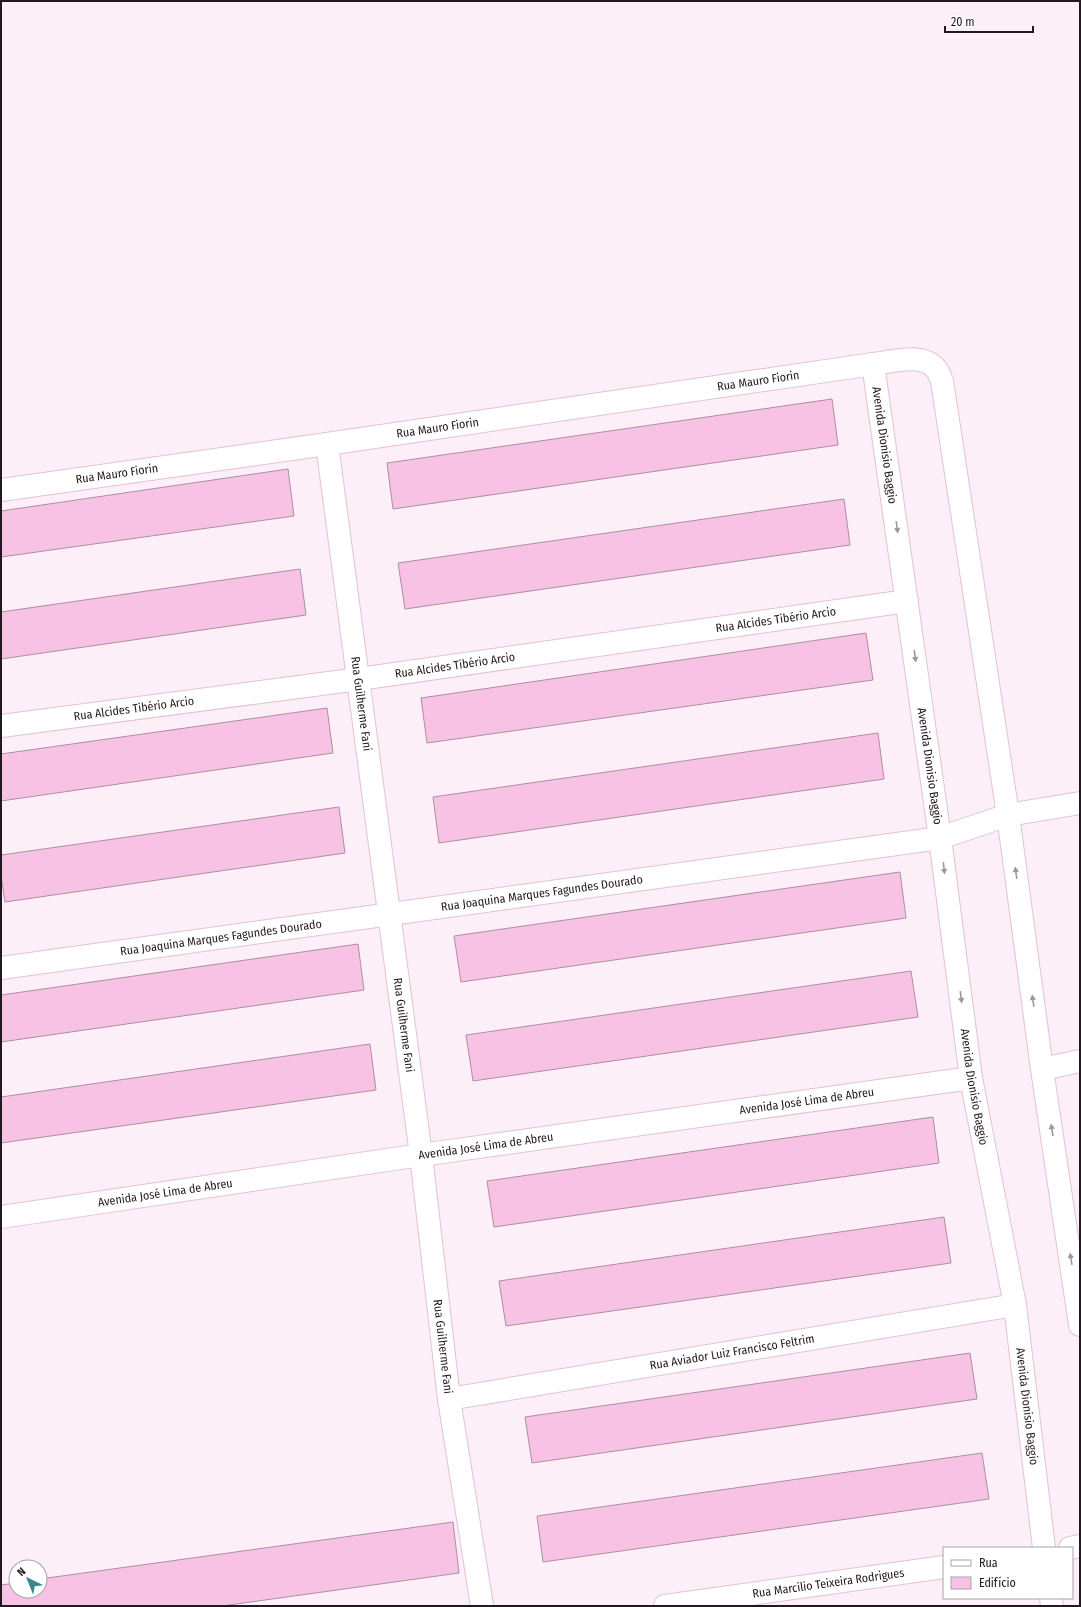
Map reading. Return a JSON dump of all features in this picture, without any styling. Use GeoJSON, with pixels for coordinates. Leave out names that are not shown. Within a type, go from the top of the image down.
{"type":"FeatureCollection","features":[{"type":"Feature","properties":{"kind":"street"},"geometry":{"type":"LineString","coordinates":[[873,364],[914,359],[926,362],[936,369],[942,381],[1008,815],[1042,1070],[1079,1303],[1080,1325]]}},
{"type":"Feature","properties":{"kind":"street","name":"Rua Mauro Fiorin"},"geometry":{"type":"LineString","coordinates":[[1,490],[873,364]]}},
{"type":"Feature","properties":{"kind":"street","name":"Avenida Dionisio Baggio"},"geometry":{"type":"LineString","coordinates":[[873,364],[940,838],[971,1078],[1015,1305],[1044,1547]]}},
{"type":"Feature","properties":{"kind":"street","name":"Rua Guilherme Fani"},"geometry":{"type":"LineString","coordinates":[[327,444],[421,1155],[448,1399],[482,1606]]}},
{"type":"Feature","properties":{"kind":"street","name":"Rua Alcides Tibério Arcio"},"geometry":{"type":"LineString","coordinates":[[1,726],[359,679],[907,601]]}},
{"type":"Feature","properties":{"kind":"street","name":"Rua Joaquina Marques Fagundes Dourado"},"geometry":{"type":"LineString","coordinates":[[1,968],[940,838],[1008,815],[1080,803]]}},
{"type":"Feature","properties":{"kind":"street"},"geometry":{"type":"LineString","coordinates":[[1042,1070],[1080,1061]]}},
{"type":"Feature","properties":{"kind":"street","name":"Avenida José Lima de Abreu"},"geometry":{"type":"LineString","coordinates":[[1,1217],[421,1155],[971,1078]]}},
{"type":"Feature","properties":{"kind":"street","name":"Rua Aviador Luiz Francisco Feltrim"},"geometry":{"type":"LineString","coordinates":[[448,1399],[1015,1305]]}},
{"type":"Feature","properties":{"kind":"street","name":"Rua Marcilio Teixeira Rodrigues"},"geometry":{"type":"LineString","coordinates":[[665,1606],[943,1567]]}},
{"type":"Feature","properties":{"kind":"building"},"geometry":{"type":"Polygon","coordinates":[[[832,399],[838,445],[393,509],[387,463],[832,399]]]}},
{"type":"Feature","properties":{"kind":"building"},"geometry":{"type":"Polygon","coordinates":[[[288,469],[294,516],[1,557],[1,511],[288,469]]]}},
{"type":"Feature","properties":{"kind":"building"},"geometry":{"type":"Polygon","coordinates":[[[844,499],[850,545],[405,609],[398,563],[844,499]]]}},
{"type":"Feature","properties":{"kind":"building"},"geometry":{"type":"Polygon","coordinates":[[[300,569],[306,615],[1,659],[1,612],[300,569]]]}},
{"type":"Feature","properties":{"kind":"building"},"geometry":{"type":"Polygon","coordinates":[[[866,633],[873,680],[427,743],[421,698],[866,633]]]}},
{"type":"Feature","properties":{"kind":"building"},"geometry":{"type":"Polygon","coordinates":[[[327,708],[333,753],[1,801],[1,754],[327,708]]]}},
{"type":"Feature","properties":{"kind":"building"},"geometry":{"type":"Polygon","coordinates":[[[878,733],[884,779],[439,843],[433,797],[878,733]]]}},
{"type":"Feature","properties":{"kind":"building"},"geometry":{"type":"Polygon","coordinates":[[[339,807],[345,853],[5,902],[1,876],[1,855],[339,807]]]}},
{"type":"Feature","properties":{"kind":"building"},"geometry":{"type":"Polygon","coordinates":[[[900,872],[906,918],[461,982],[454,936],[900,872]]]}},
{"type":"Feature","properties":{"kind":"building"},"geometry":{"type":"Polygon","coordinates":[[[358,944],[364,990],[1,1042],[1,995],[358,944]]]}},
{"type":"Feature","properties":{"kind":"building"},"geometry":{"type":"Polygon","coordinates":[[[911,971],[918,1017],[473,1081],[466,1035],[911,971]]]}},
{"type":"Feature","properties":{"kind":"building"},"geometry":{"type":"Polygon","coordinates":[[[370,1044],[376,1090],[1,1143],[1,1097],[370,1044]]]}},
{"type":"Feature","properties":{"kind":"building"},"geometry":{"type":"Polygon","coordinates":[[[933,1117],[939,1163],[494,1227],[487,1181],[933,1117]]]}},
{"type":"Feature","properties":{"kind":"building"},"geometry":{"type":"Polygon","coordinates":[[[944,1217],[951,1263],[506,1326],[499,1281],[944,1217]]]}},
{"type":"Feature","properties":{"kind":"building"},"geometry":{"type":"Polygon","coordinates":[[[970,1353],[977,1399],[532,1463],[525,1417],[970,1353]]]}},
{"type":"Feature","properties":{"kind":"building"},"geometry":{"type":"Polygon","coordinates":[[[982,1453],[989,1499],[543,1562],[537,1516],[982,1453]]]}},
{"type":"Feature","properties":{"kind":"building"},"geometry":{"type":"Polygon","coordinates":[[[453,1522],[459,1573],[222,1606],[1,1606],[1,1585],[8,1584],[8,1599],[48,1599],[48,1578],[453,1522]]]}}]}
